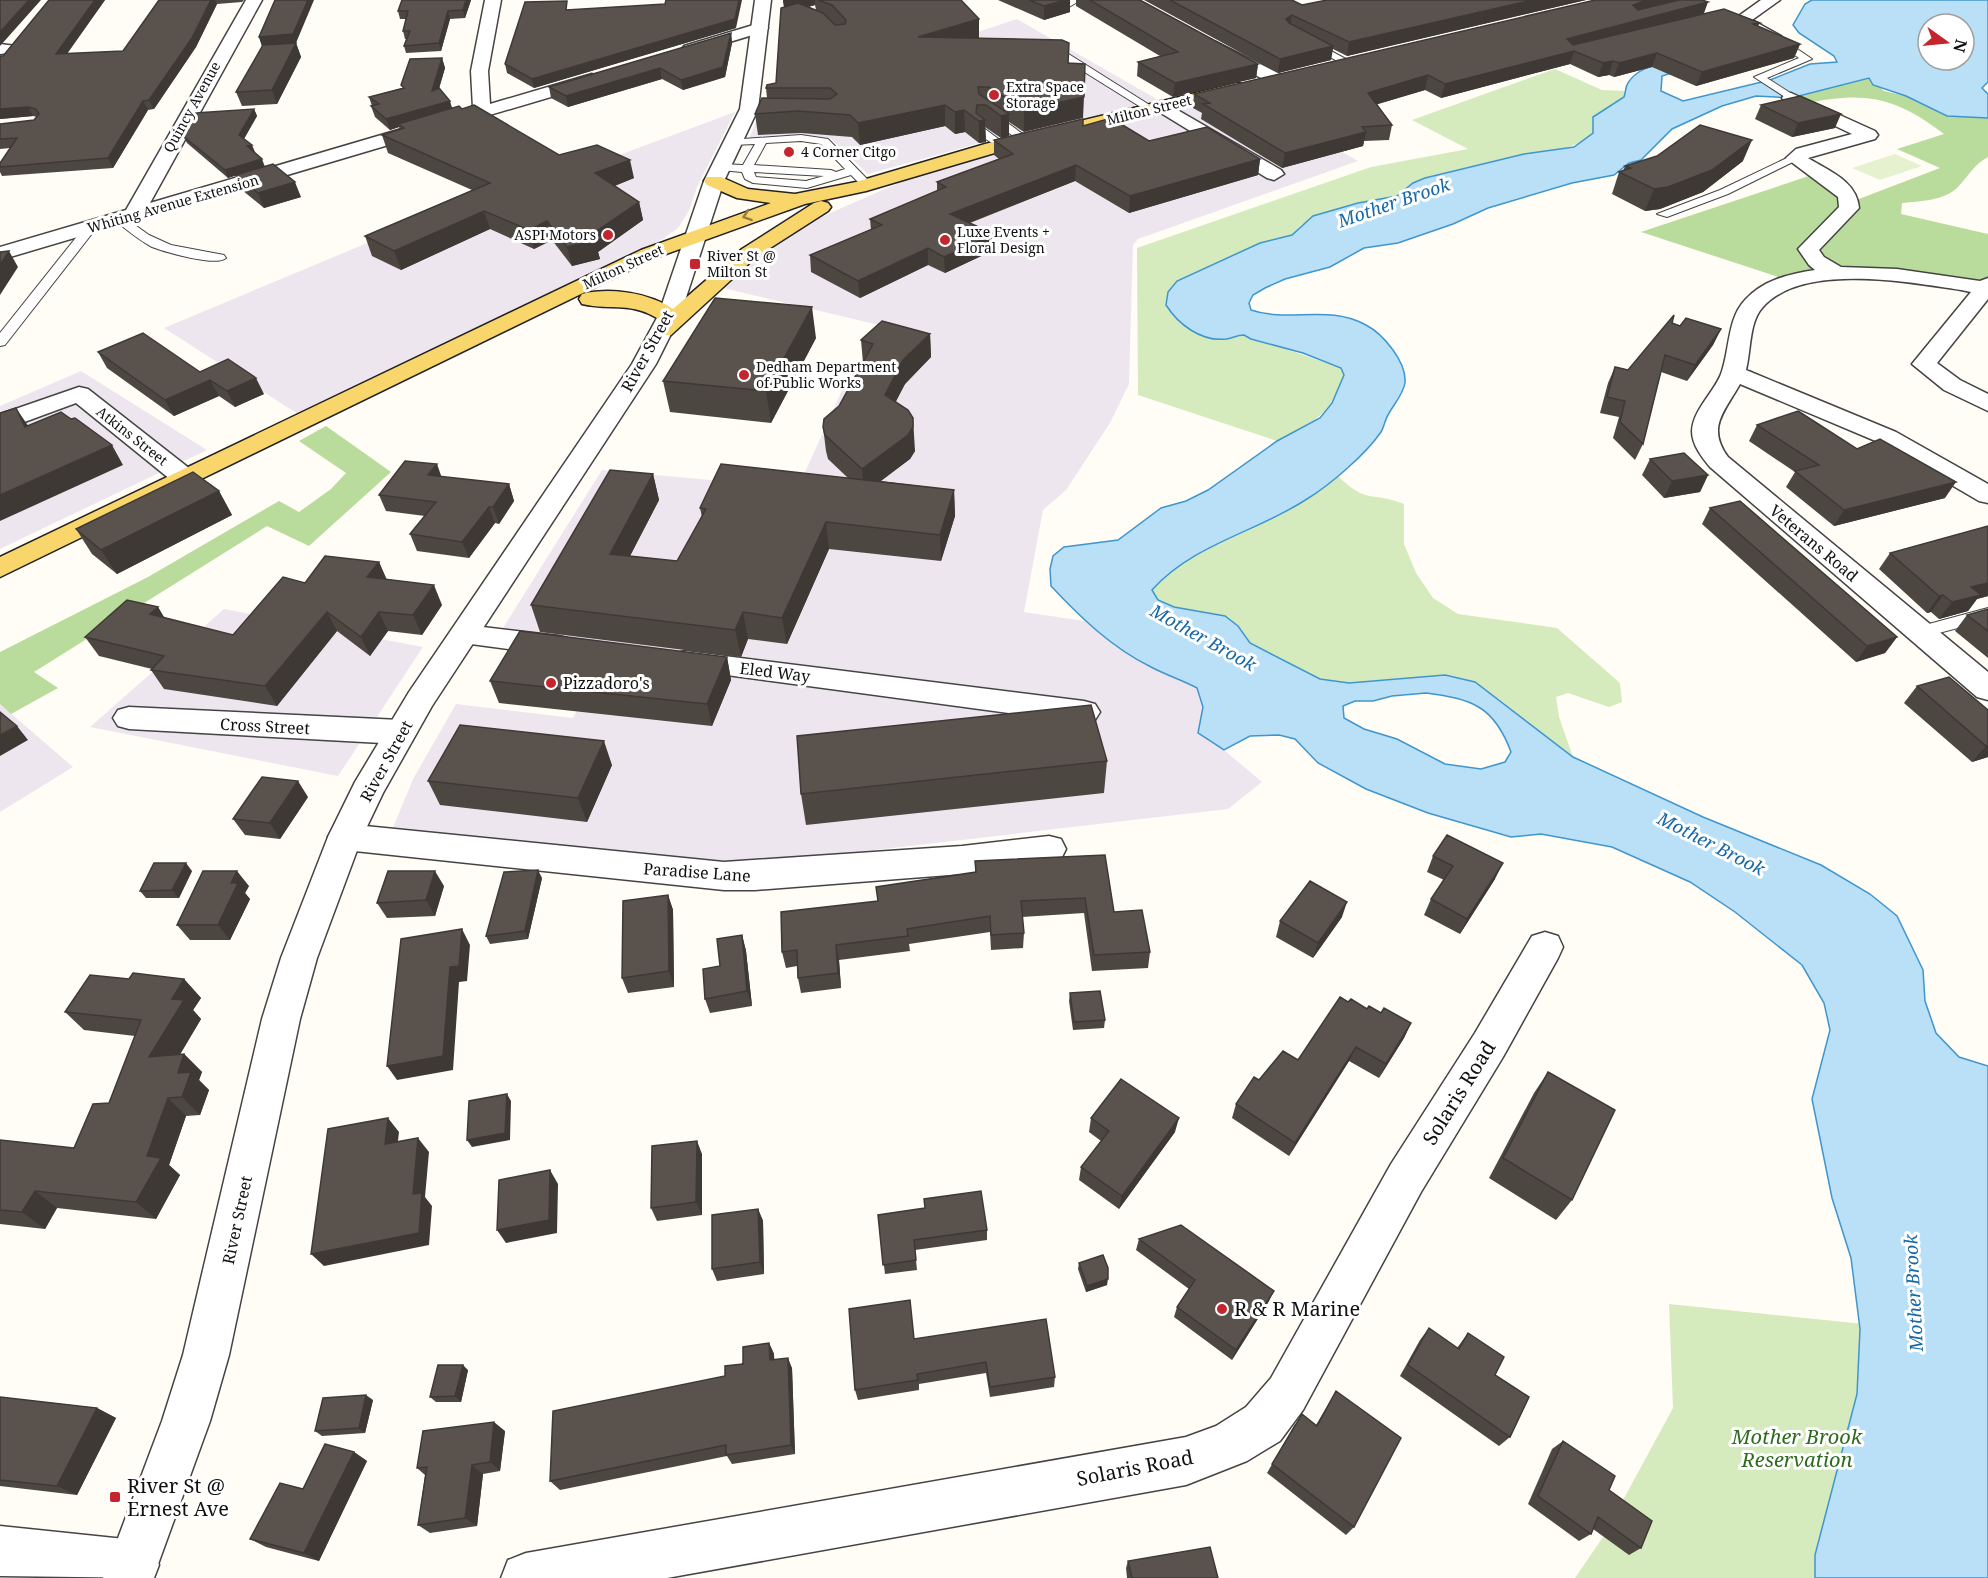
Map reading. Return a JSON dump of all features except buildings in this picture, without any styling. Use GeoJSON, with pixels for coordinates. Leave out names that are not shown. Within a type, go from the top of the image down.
{"type":"FeatureCollection","features":[{"type":"Feature","properties":{"kind":"main road"},"geometry":{"type":"LineString","coordinates":[[1326,68],[1354,62]]}},
{"type":"Feature","properties":{"kind":"main road","name":"Milton Street"},"geometry":{"type":"LineString","coordinates":[[0,568],[648,254],[696,235],[859,181],[1284,77]]}},
{"type":"Feature","properties":{"kind":"main road"},"geometry":{"type":"LineString","coordinates":[[717,174],[732,190],[758,197],[800,199]]}},
{"type":"Feature","properties":{"kind":"main road","name":"Milton Street"},"geometry":{"type":"LineString","coordinates":[[398,376],[821,207],[859,181]]}},
{"type":"Feature","properties":{"kind":"main road"},"geometry":{"type":"LineString","coordinates":[[590,299],[636,301],[660,309],[666,323],[749,253],[821,207]]}},
{"type":"Feature","properties":{"kind":"street","name":"Quincy Avenue"},"geometry":{"type":"LineString","coordinates":[[127,218],[254,0]]}},
{"type":"Feature","properties":{"kind":"street"},"geometry":{"type":"LineString","coordinates":[[483,111],[478,98],[485,36],[493,0]]}},
{"type":"Feature","properties":{"kind":"street","name":"River Street"},"geometry":{"type":"LineString","coordinates":[[131,1571],[186,1421],[206,1355],[280,1019],[299,958],[345,837],[400,732],[644,364],[666,323],[717,174],[732,142],[752,114],[763,0]]}},
{"type":"Feature","properties":{"kind":"street"},"geometry":{"type":"LineString","coordinates":[[1772,0],[1740,15],[1741,20],[1787,46]]}},
{"type":"Feature","properties":{"kind":"street"},"geometry":{"type":"LineString","coordinates":[[671,55],[780,23]]}},
{"type":"Feature","properties":{"kind":"street"},"geometry":{"type":"LineString","coordinates":[[3,52],[24,32]]}},
{"type":"Feature","properties":{"kind":"street"},"geometry":{"type":"LineString","coordinates":[[1197,37],[1284,77]]}},
{"type":"Feature","properties":{"kind":"street","name":"Whiting Avenue Extension"},"geometry":{"type":"LineString","coordinates":[[0,254],[605,75]]}},
{"type":"Feature","properties":{"kind":"street"},"geometry":{"type":"LineString","coordinates":[[1791,98],[1869,135],[1803,153],[1795,158],[1843,188],[1848,195],[1849,208],[1808,249],[1816,261],[1838,274]]}},
{"type":"Feature","properties":{"kind":"street"},"geometry":{"type":"LineString","coordinates":[[1157,108],[1274,174]]}},
{"type":"Feature","properties":{"kind":"street","name":"Veterans Road"},"geometry":{"type":"LineString","coordinates":[[1986,287],[1901,275],[1838,274],[1791,281],[1761,295],[1751,306],[1746,319],[1734,373],[1705,422],[1703,434],[1707,448],[1719,462],[1988,689]]}},
{"type":"Feature","properties":{"kind":"street"},"geometry":{"type":"LineString","coordinates":[[1986,287],[1924,364],[1952,385],[1988,404]]}},
{"type":"Feature","properties":{"kind":"street"},"geometry":{"type":"LineString","coordinates":[[1961,319],[1988,316]]}},
{"type":"Feature","properties":{"kind":"street"},"geometry":{"type":"LineString","coordinates":[[1734,373],[1887,437],[1988,495]]}},
{"type":"Feature","properties":{"kind":"street","name":"Atkins Street"},"geometry":{"type":"LineString","coordinates":[[10,419],[79,394],[185,478]]}},
{"type":"Feature","properties":{"kind":"street"},"geometry":{"type":"LineString","coordinates":[[465,634],[585,649]]}},
{"type":"Feature","properties":{"kind":"street","name":"Eled Way"},"geometry":{"type":"LineString","coordinates":[[656,658],[1084,712]]}},
{"type":"Feature","properties":{"kind":"street","name":"Cross Street"},"geometry":{"type":"LineString","coordinates":[[129,718],[400,732]]}},
{"type":"Feature","properties":{"kind":"street","name":"Paradise Lane"},"geometry":{"type":"LineString","coordinates":[[345,837],[724,876],[754,876],[962,860],[1049,849]]}},
{"type":"Feature","properties":{"kind":"street","name":"Solaris Road"},"geometry":{"type":"LineString","coordinates":[[526,1578],[1185,1461],[1230,1444],[1263,1424],[1287,1394],[1406,1178],[1489,1045],[1545,947]]}},
{"type":"Feature","properties":{"kind":"street"},"geometry":{"type":"LineString","coordinates":[[0,1551],[131,1571]]}},
{"type":"Feature","properties":{"kind":"lane"},"geometry":{"type":"LineString","coordinates":[[1066,5],[1076,0]]}},
{"type":"Feature","properties":{"kind":"lane"},"geometry":{"type":"LineString","coordinates":[[1301,38],[1354,62]]}},
{"type":"Feature","properties":{"kind":"lane"},"geometry":{"type":"LineString","coordinates":[[1787,46],[1807,59],[1759,77],[1791,98]]}},
{"type":"Feature","properties":{"kind":"lane"},"geometry":{"type":"LineString","coordinates":[[1030,55],[1064,55],[1157,108]]}},
{"type":"Feature","properties":{"kind":"lane"},"geometry":{"type":"LineString","coordinates":[[984,112],[1026,140]]}},
{"type":"Feature","properties":{"kind":"lane"},"geometry":{"type":"LineString","coordinates":[[981,132],[1003,146]]}},
{"type":"Feature","properties":{"kind":"lane"},"geometry":{"type":"LineString","coordinates":[[732,142],[801,138],[824,141],[834,148],[859,181]]}},
{"type":"Feature","properties":{"kind":"lane"},"geometry":{"type":"LineString","coordinates":[[762,141],[747,168],[749,177],[760,182],[807,184],[836,175],[859,181]]}},
{"type":"Feature","properties":{"kind":"lane"},"geometry":{"type":"LineString","coordinates":[[1662,214],[1724,192],[1795,158]]}},
{"type":"Feature","properties":{"kind":"lane"},"geometry":{"type":"LineString","coordinates":[[717,174],[747,168]]}},
{"type":"Feature","properties":{"kind":"lane"},"geometry":{"type":"LineString","coordinates":[[127,218],[141,238],[160,248],[220,258]]}},
{"type":"Feature","properties":{"kind":"lane"},"geometry":{"type":"LineString","coordinates":[[0,342],[90,228]]}},
{"type":"Feature","properties":{"kind":"lane"},"geometry":{"type":"LineString","coordinates":[[1920,632],[1988,615]]}},
{"type":"Feature","properties":{"kind":"shaded area"},"geometry":{"type":"Polygon","coordinates":[[[1017,19],[1160,101],[976,144],[868,174],[830,138],[749,138],[764,103],[1017,19]]]}},
{"type":"Feature","properties":{"kind":"shaded area"},"geometry":{"type":"Polygon","coordinates":[[[1241,95],[1358,161],[1138,239],[1133,245],[1129,384],[1110,423],[1066,490],[1043,510],[1024,612],[1084,621],[1150,667],[1197,688],[1203,707],[1199,733],[1224,750],[1262,782],[1228,809],[720,868],[392,830],[413,779],[456,704],[573,718],[605,658],[491,647],[602,470],[798,488],[852,368],[900,330],[719,287],[763,251],[821,217],[908,179],[1001,152],[1241,95]]]}},
{"type":"Feature","properties":{"kind":"shaded area"},"geometry":{"type":"Polygon","coordinates":[[[735,112],[697,187],[689,211],[678,228],[663,239],[301,416],[164,328],[494,190],[506,197],[735,112]]]}},
{"type":"Feature","properties":{"kind":"shaded area"},"geometry":{"type":"Polygon","coordinates":[[[81,371],[207,450],[0,549],[0,406],[81,371]]]}},
{"type":"Feature","properties":{"kind":"shaded area"},"geometry":{"type":"Polygon","coordinates":[[[224,609],[423,647],[338,776],[90,727],[224,609]]]}},
{"type":"Feature","properties":{"kind":"shaded area"},"geometry":{"type":"Polygon","coordinates":[[[0,704],[73,767],[0,812],[0,704]]]}},
{"type":"Feature","properties":{"kind":"green space"},"geometry":{"type":"Polygon","coordinates":[[[1555,69],[1602,90],[1626,91],[1624,97],[1593,117],[1593,132],[1578,143],[1561,149],[1534,152],[1425,178],[1413,183],[1397,196],[1358,203],[1301,225],[1292,235],[1260,243],[1213,264],[1226,339],[1245,335],[1341,368],[1344,375],[1333,399],[1311,423],[1277,441],[1138,395],[1137,248],[1371,167],[1468,149],[1412,120],[1555,69]]]}},
{"type":"Feature","properties":{"kind":"green space"},"geometry":{"type":"Polygon","coordinates":[[[1870,78],[1884,91],[1906,96],[1946,116],[1988,118],[1988,157],[1979,163],[1957,188],[1945,196],[1902,203],[1901,214],[1988,234],[1988,285],[1901,275],[1791,281],[1641,232],[1818,173],[1851,202],[1940,168],[1897,149],[1944,134],[1909,111],[1893,104],[1861,98],[1803,104],[1791,98],[1870,78]]]}},
{"type":"Feature","properties":{"kind":"green space"},"geometry":{"type":"Polygon","coordinates":[[[1895,154],[1922,166],[1880,180],[1852,168],[1895,154]]]}},
{"type":"Feature","properties":{"kind":"green space"},"geometry":{"type":"Polygon","coordinates":[[[326,426],[391,472],[309,546],[267,526],[34,672],[58,688],[11,714],[0,704],[0,652],[148,577],[279,501],[299,512],[331,489],[346,473],[299,441],[326,426]]]}},
{"type":"Feature","properties":{"kind":"green space"},"geometry":{"type":"Polygon","coordinates":[[[1337,475],[1363,494],[1404,504],[1404,544],[1416,573],[1433,598],[1458,614],[1557,628],[1620,683],[1622,702],[1609,707],[1568,693],[1556,697],[1559,717],[1573,757],[1499,699],[1445,675],[1349,683],[1320,679],[1250,643],[1238,626],[1225,616],[1174,607],[1158,600],[1151,590],[1195,556],[1288,511],[1337,475]]]}},
{"type":"Feature","properties":{"kind":"green space","name":"Mother Brook Reservation"},"geometry":{"type":"Polygon","coordinates":[[[1669,1304],[1980,1336],[1988,1401],[1988,1578],[1575,1578],[1603,1537],[1673,1408],[1669,1304]]]}},
{"type":"Feature","properties":{"kind":"water","name":"Mother Brook"},"geometry":{"type":"Polygon","coordinates":[[[1812,0],[1988,0],[1988,82],[1982,88],[1988,94],[1988,118],[1947,116],[1906,96],[1873,85],[1869,78],[1791,98],[1756,96],[1722,106],[1672,129],[1641,160],[1629,163],[1614,175],[1572,183],[1488,208],[1453,224],[1398,243],[1364,248],[1330,267],[1285,279],[1265,288],[1253,295],[1249,303],[1251,310],[1265,314],[1338,316],[1352,319],[1373,329],[1393,349],[1398,358],[1405,375],[1404,387],[1381,432],[1366,450],[1337,477],[1288,510],[1186,561],[1152,590],[1158,600],[1174,607],[1225,616],[1238,626],[1250,643],[1320,679],[1349,683],[1445,675],[1475,682],[1573,757],[1703,817],[1821,865],[1870,894],[1897,916],[1923,970],[1925,1001],[1936,1033],[1959,1057],[1988,1066],[1988,1578],[1815,1578],[1815,1555],[1857,1394],[1860,1329],[1851,1258],[1832,1198],[1812,1099],[1830,1030],[1824,1003],[1802,965],[1735,912],[1690,882],[1612,847],[1541,834],[1511,837],[1428,813],[1366,789],[1318,763],[1295,739],[1279,735],[1250,736],[1224,750],[1198,733],[1203,707],[1197,688],[1123,651],[1085,620],[1051,586],[1050,569],[1053,556],[1064,547],[1118,540],[1161,508],[1186,501],[1208,490],[1277,441],[1320,418],[1332,403],[1344,375],[1341,368],[1303,353],[1244,335],[1217,339],[1199,335],[1177,319],[1166,305],[1168,292],[1177,281],[1260,243],[1292,235],[1313,216],[1358,203],[1397,196],[1413,183],[1425,178],[1524,154],[1574,147],[1593,133],[1593,117],[1624,97],[1627,85],[1635,75],[1656,65],[1682,60],[1718,58],[1662,76],[1661,91],[1683,101],[1770,80],[1810,64],[1837,62],[1834,56],[1799,33],[1793,25],[1805,4],[1812,0]],[[1426,693],[1392,696],[1373,701],[1355,701],[1343,706],[1344,718],[1364,729],[1397,739],[1445,764],[1481,769],[1505,762],[1511,752],[1497,724],[1479,708],[1456,698],[1426,693]]]}},
{"type":"Feature","properties":{"kind":"place","name":"Extra Space Storage"},"geometry":{"type":"Point","coordinates":[994,95]}},
{"type":"Feature","properties":{"kind":"place","name":"4 Corner Citgo"},"geometry":{"type":"Point","coordinates":[789,152]}},
{"type":"Feature","properties":{"kind":"place","name":"ASPI Motors"},"geometry":{"type":"Point","coordinates":[608,235]}},
{"type":"Feature","properties":{"kind":"place","name":"Luxe Events + Floral Design"},"geometry":{"type":"Point","coordinates":[945,240]}},
{"type":"Feature","properties":{"kind":"place","name":"River St @ Milton St"},"geometry":{"type":"Point","coordinates":[695,264]}},
{"type":"Feature","properties":{"kind":"place","name":"Dedham Department of Public Works"},"geometry":{"type":"Point","coordinates":[744,375]}},
{"type":"Feature","properties":{"kind":"place","name":"Pizzadoro's"},"geometry":{"type":"Point","coordinates":[551,683]}},
{"type":"Feature","properties":{"kind":"place","name":"R & R Marine"},"geometry":{"type":"Point","coordinates":[1222,1309]}},
{"type":"Feature","properties":{"kind":"place","name":"River St @ Ernest Ave"},"geometry":{"type":"Point","coordinates":[115,1497]}}]}
